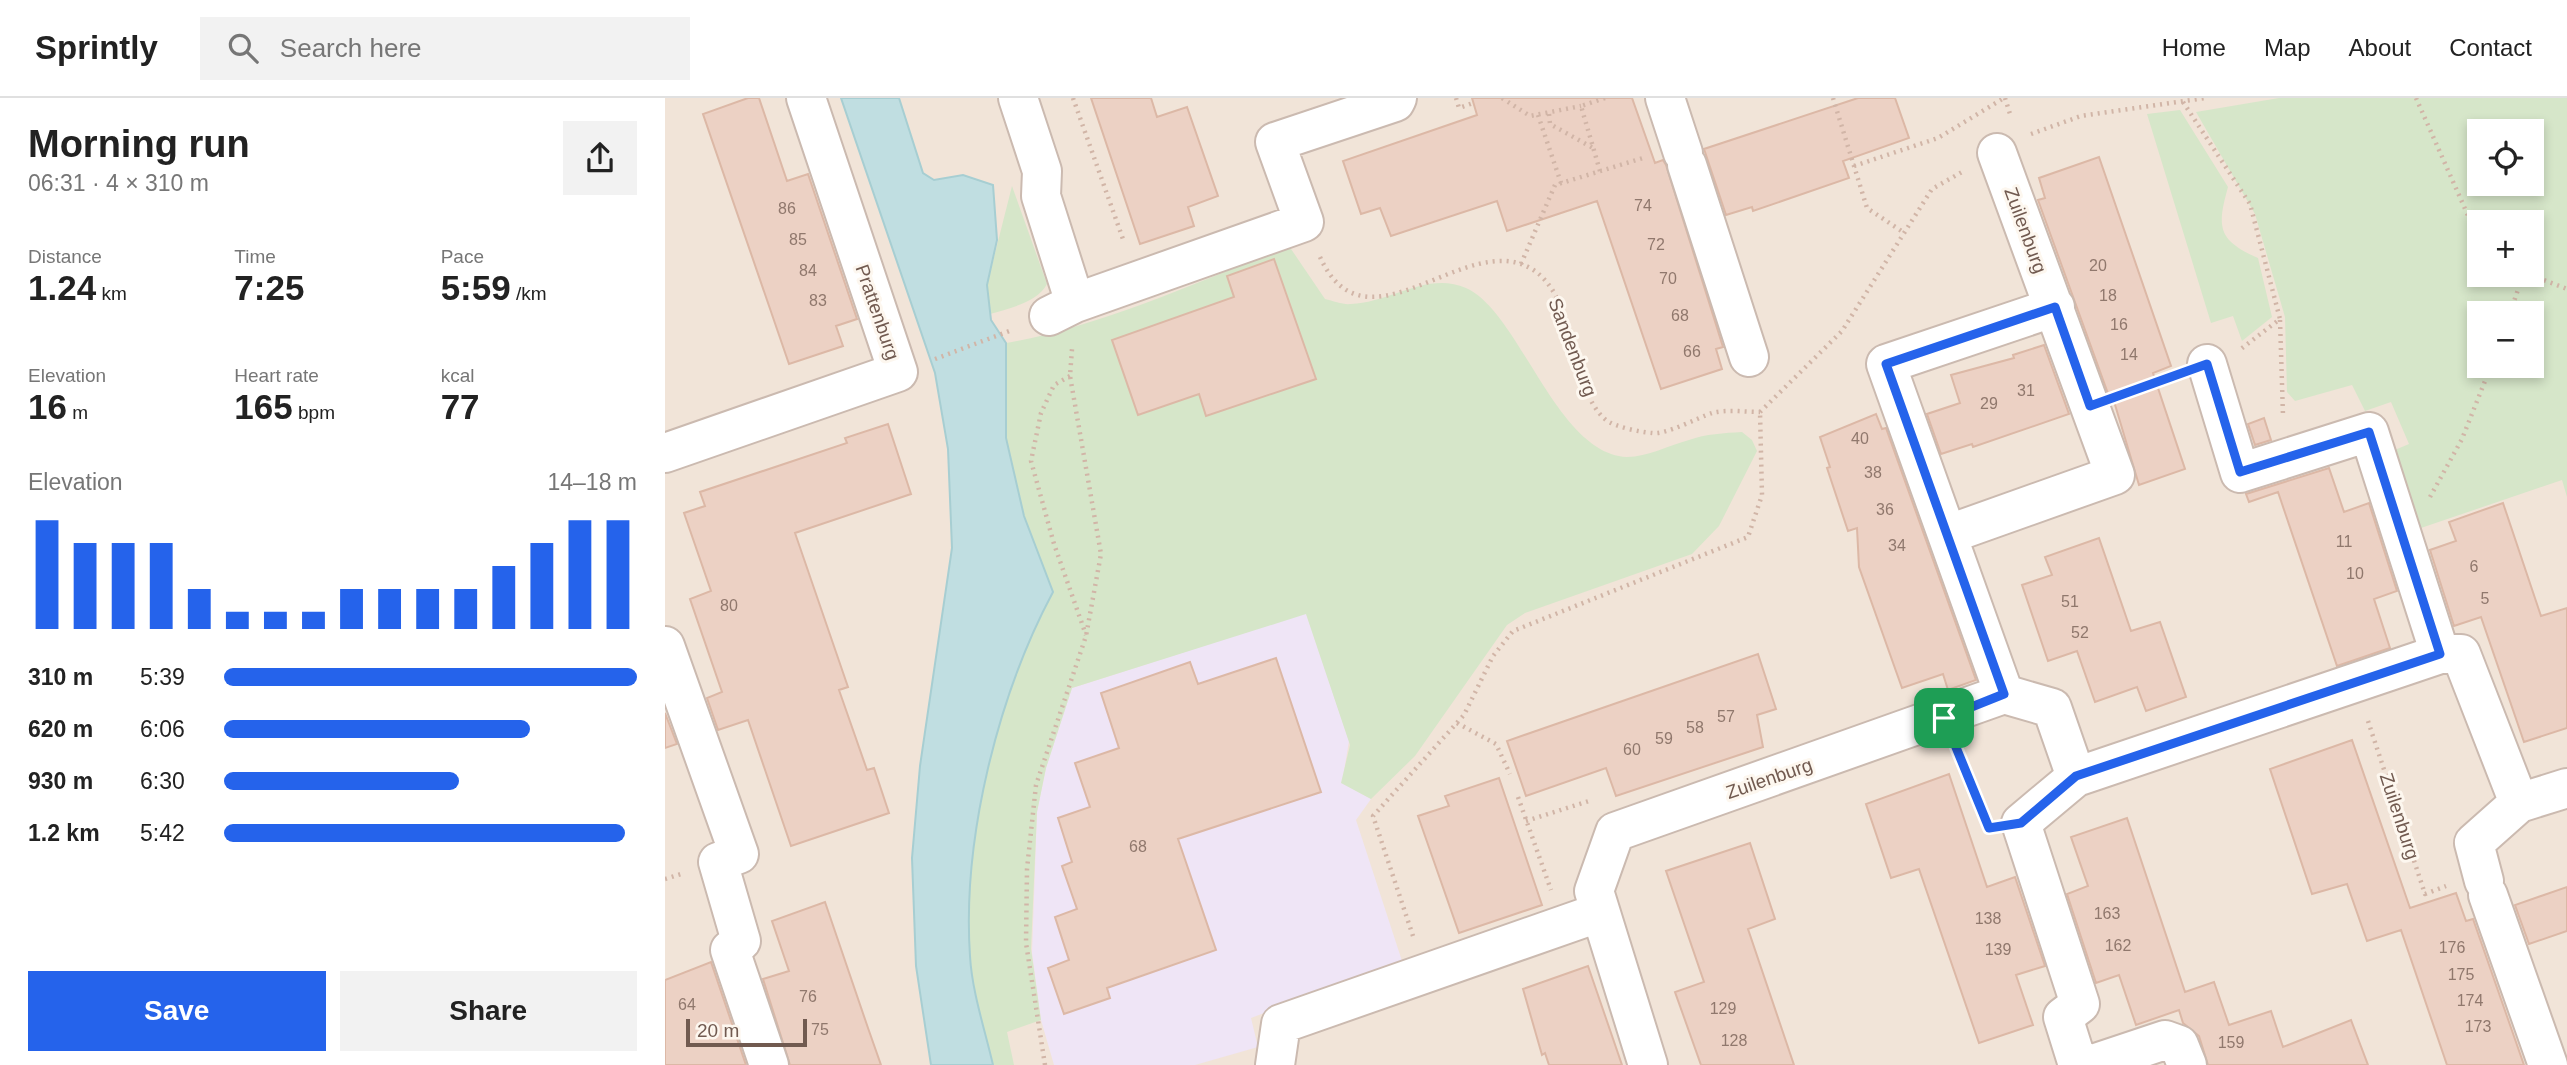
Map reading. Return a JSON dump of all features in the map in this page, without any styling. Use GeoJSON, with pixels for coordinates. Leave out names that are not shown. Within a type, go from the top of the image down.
{"type":"FeatureCollection","features":[{"type":"Feature","properties":{"kind":"street","name":"Prattenburg"},"geometry":{"type":"LineString","coordinates":[[665,453],[898,372],[806,98]]}},
{"type":"Feature","properties":{"kind":"street"},"geometry":{"type":"LineString","coordinates":[[1018,98],[1042,171],[1041,196],[1062,310],[1304,222],[1275,142],[1395,102],[1398,98]]}},
{"type":"Feature","properties":{"kind":"street"},"geometry":{"type":"LineString","coordinates":[[1664,98],[1749,357]]}},
{"type":"Feature","properties":{"kind":"street","name":"Zuilenburg"},"geometry":{"type":"LineString","coordinates":[[1949,534],[2115,475],[1997,153]]}},
{"type":"Feature","properties":{"kind":"street"},"geometry":{"type":"LineString","coordinates":[[2055,307],[1886,364],[2004,694],[2052,709],[2076,776]]}},
{"type":"Feature","properties":{"kind":"street"},"geometry":{"type":"LineString","coordinates":[[2207,364],[2240,472],[2369,432],[2440,654]]}},
{"type":"Feature","properties":{"kind":"street"},"geometry":{"type":"LineString","coordinates":[[665,646],[739,854],[718,862],[741,941],[730,950],[769,1065]]}},
{"type":"Feature","properties":{"kind":"street"},"geometry":{"type":"LineString","coordinates":[[2078,1065],[2063,1017],[2080,1004],[2021,823],[2076,776],[2440,654],[2461,654],[2519,803]]}},
{"type":"Feature","properties":{"kind":"street","name":"Zuilenburg"},"geometry":{"type":"LineString","coordinates":[[1648,1065],[1581,920],[1615,831],[1944,718],[2004,694]]}},
{"type":"Feature","properties":{"kind":"street"},"geometry":{"type":"LineString","coordinates":[[2548,1065],[2484,884],[2474,844],[2519,803],[2567,788]]}},
{"type":"Feature","properties":{"kind":"street"},"geometry":{"type":"LineString","coordinates":[[1271,1064],[1281,1024],[1581,920]]}},
{"type":"Feature","properties":{"kind":"street"},"geometry":{"type":"LineString","coordinates":[[2090,1065],[2165,1040],[2179,1045],[2187,1065]]}},
{"type":"Feature","properties":{"kind":"path"},"geometry":{"type":"LineString","coordinates":[[1073,98],[1138,282]]}},
{"type":"Feature","properties":{"kind":"path"},"geometry":{"type":"LineString","coordinates":[[1456,98],[1459,108],[1473,103]]}},
{"type":"Feature","properties":{"kind":"path"},"geometry":{"type":"LineString","coordinates":[[1502,98],[1530,116],[1549,114],[1605,98]]}},
{"type":"Feature","properties":{"kind":"path"},"geometry":{"type":"LineString","coordinates":[[1833,98],[1867,208],[1903,232]]}},
{"type":"Feature","properties":{"kind":"path"},"geometry":{"type":"LineString","coordinates":[[1854,166],[1938,138],[2004,98]]}},
{"type":"Feature","properties":{"kind":"path"},"geometry":{"type":"LineString","coordinates":[[1425,973],[1373,816],[1457,723],[1493,656],[1513,631],[1748,537],[1762,495],[1760,412],[1842,331],[1932,190],[2018,138],[2081,116],[2205,98]]}},
{"type":"Feature","properties":{"kind":"path"},"geometry":{"type":"LineString","coordinates":[[2416,98],[2467,213]]}},
{"type":"Feature","properties":{"kind":"path"},"geometry":{"type":"LineString","coordinates":[[2183,102],[2249,204],[2280,319],[2284,459]]}},
{"type":"Feature","properties":{"kind":"path"},"geometry":{"type":"LineString","coordinates":[[1581,106],[1600,171]]}},
{"type":"Feature","properties":{"kind":"path"},"geometry":{"type":"LineString","coordinates":[[1549,114],[1550,124],[1594,149]]}},
{"type":"Feature","properties":{"kind":"path"},"geometry":{"type":"LineString","coordinates":[[1538,115],[1561,183]]}},
{"type":"Feature","properties":{"kind":"path"},"geometry":{"type":"LineString","coordinates":[[1304,222],[1329,277],[1341,289],[1364,296],[1388,295],[1489,261],[1521,264],[1555,185],[1600,171],[1684,155]]}},
{"type":"Feature","properties":{"kind":"path","name":"Sandenburg"},"geometry":{"type":"LineString","coordinates":[[1521,264],[1537,272],[1557,299],[1577,352],[1586,392],[1607,421],[1655,434],[1715,412],[1760,412]]}},
{"type":"Feature","properties":{"kind":"path"},"geometry":{"type":"LineString","coordinates":[[2544,280],[2567,289]]}},
{"type":"Feature","properties":{"kind":"path"},"geometry":{"type":"LineString","coordinates":[[898,372],[1062,310],[1070,376],[1101,554],[1086,636],[1036,785],[1027,869],[1026,943],[1045,1065]]}},
{"type":"Feature","properties":{"kind":"path"},"geometry":{"type":"LineString","coordinates":[[2090,406],[2237,352],[2280,319]]}},
{"type":"Feature","properties":{"kind":"path"},"geometry":{"type":"LineString","coordinates":[[1070,376],[1054,384],[1041,413],[1031,461],[1053,544],[1086,636]]}},
{"type":"Feature","properties":{"kind":"path"},"geometry":{"type":"LineString","coordinates":[[2402,533],[2440,481],[2462,439],[2486,378]]}},
{"type":"Feature","properties":{"kind":"path","name":"Zuilenburg"},"geometry":{"type":"LineString","coordinates":[[2355,683],[2425,894],[2484,884]]}},
{"type":"Feature","properties":{"kind":"path"},"geometry":{"type":"LineString","coordinates":[[1944,718],[1989,828],[2021,823]]}},
{"type":"Feature","properties":{"kind":"path"},"geometry":{"type":"LineString","coordinates":[[1457,723],[1496,744],[1506,760],[1510,774]]}},
{"type":"Feature","properties":{"kind":"path"},"geometry":{"type":"LineString","coordinates":[[1518,797],[1581,920]]}},
{"type":"Feature","properties":{"kind":"shaded area"},"geometry":{"type":"Polygon","coordinates":[[[665,98],[2567,98],[2567,1065],[665,1065],[665,98]]]}},
{"type":"Feature","properties":{"kind":"shaded area"},"geometry":{"type":"Polygon","coordinates":[[[1306,613],[1349,741],[1342,783],[1371,799],[1356,820],[1402,961],[1251,1018],[1258,1047],[1195,1065],[1054,1065],[1041,1020],[1032,953],[1037,812],[1046,768],[1072,688],[1306,613]]]}},
{"type":"Feature","properties":{"kind":"green space"},"geometry":{"type":"Polygon","coordinates":[[[2279,98],[2567,98],[2567,497],[2562,480],[2418,529],[2390,452],[2409,444],[2391,402],[2365,411],[2352,385],[2295,401],[2287,392],[2285,317],[2255,214],[2196,112],[2279,98]]]}},
{"type":"Feature","properties":{"kind":"green space"},"geometry":{"type":"Polygon","coordinates":[[[2180,110],[2228,187],[2222,212],[2223,231],[2234,245],[2258,258],[2272,317],[2242,341],[2233,316],[2211,323],[2147,114],[2180,110]]]}},
{"type":"Feature","properties":{"kind":"green space"},"geometry":{"type":"Polygon","coordinates":[[[1012,186],[1047,284],[1030,300],[990,314],[987,285],[1012,186]]]}},
{"type":"Feature","properties":{"kind":"green space"},"geometry":{"type":"Polygon","coordinates":[[[1289,246],[1325,299],[1338,303],[1366,302],[1437,283],[1466,288],[1486,302],[1504,324],[1559,409],[1579,433],[1602,450],[1627,457],[1635,456],[1702,436],[1742,432],[1752,440],[1757,451],[1719,526],[1692,554],[1525,613],[1507,625],[1415,756],[1371,799],[1341,783],[1350,745],[1306,614],[1072,688],[1046,768],[1037,812],[1031,949],[1041,1020],[1007,1032],[1014,1065],[993,1065],[971,970],[969,911],[972,864],[978,817],[1000,722],[1033,632],[1053,592],[1024,516],[1006,438],[1006,343],[1113,315],[1289,246]]]}},
{"type":"Feature","properties":{"kind":"water"},"geometry":{"type":"Polygon","coordinates":[[[841,98],[899,98],[923,173],[934,180],[963,175],[993,185],[997,240],[987,285],[991,320],[1006,343],[1006,438],[1024,516],[1053,592],[1033,632],[1000,722],[978,817],[972,864],[969,911],[971,970],[993,1065],[931,1065],[916,966],[912,858],[920,766],[952,548],[948,449],[935,373],[841,98]]]}},
{"type":"Feature","properties":{"kind":"building"},"geometry":{"type":"Polygon","coordinates":[[[748,98],[759,98],[787,181],[808,174],[857,319],[836,326],[843,346],[789,364],[703,114],[748,98]]]}},
{"type":"Feature","properties":{"kind":"building"},"geometry":{"type":"Polygon","coordinates":[[[1091,98],[1151,98],[1157,117],[1187,107],[1218,196],[1188,207],[1194,226],[1140,244],[1091,98]]]}},
{"type":"Feature","properties":{"kind":"building"},"geometry":{"type":"Polygon","coordinates":[[[1472,98],[1632,98],[1655,163],[1663,160],[1666,165],[1723,347],[1716,349],[1722,369],[1661,389],[1597,201],[1507,231],[1497,201],[1391,236],[1380,208],[1361,214],[1343,161],[1477,115],[1472,98]]]}},
{"type":"Feature","properties":{"kind":"building"},"geometry":{"type":"Polygon","coordinates":[[[1858,98],[1895,98],[1909,138],[1843,161],[1849,178],[1753,211],[1752,207],[1726,215],[1704,149],[1858,98]]]}},
{"type":"Feature","properties":{"kind":"building"},"geometry":{"type":"Polygon","coordinates":[[[2099,157],[2171,366],[2153,373],[2185,469],[2139,485],[2113,398],[2110,399],[2038,200],[2045,198],[2039,178],[2099,157]]]}},
{"type":"Feature","properties":{"kind":"building"},"geometry":{"type":"Polygon","coordinates":[[[1274,259],[1316,379],[1206,416],[1199,394],[1138,415],[1112,340],[1234,297],[1227,276],[1274,259]]]}},
{"type":"Feature","properties":{"kind":"building"},"geometry":{"type":"Polygon","coordinates":[[[2044,345],[2069,414],[1973,447],[1972,444],[1941,454],[1927,414],[1960,403],[1951,375],[2014,358],[2013,355],[2044,345]]]}},
{"type":"Feature","properties":{"kind":"building"},"geometry":{"type":"Polygon","coordinates":[[[1876,414],[1882,429],[1886,428],[1976,680],[1948,690],[1943,674],[1902,688],[1859,567],[1857,528],[1848,531],[1827,468],[1830,467],[1820,437],[1876,414]]]}},
{"type":"Feature","properties":{"kind":"building"},"geometry":{"type":"Polygon","coordinates":[[[2264,418],[2271,440],[2255,445],[2248,424],[2264,418]]]}},
{"type":"Feature","properties":{"kind":"building"},"geometry":{"type":"Polygon","coordinates":[[[888,424],[911,494],[795,533],[848,687],[839,690],[867,770],[874,768],[889,813],[791,846],[748,720],[718,730],[707,698],[722,692],[690,599],[711,591],[684,513],[705,506],[700,492],[847,443],[845,438],[888,424]]]}},
{"type":"Feature","properties":{"kind":"building"},"geometry":{"type":"Polygon","coordinates":[[[2329,468],[2344,512],[2369,503],[2397,591],[2374,599],[2390,648],[2337,666],[2278,492],[2249,502],[2246,494],[2329,468]]]}},
{"type":"Feature","properties":{"kind":"building"},"geometry":{"type":"Polygon","coordinates":[[[2503,503],[2541,616],[2567,608],[2567,728],[2524,742],[2481,617],[2454,626],[2430,550],[2456,541],[2449,522],[2503,503]]]}},
{"type":"Feature","properties":{"kind":"building"},"geometry":{"type":"Polygon","coordinates":[[[2099,538],[2131,631],[2160,622],[2186,697],[2146,711],[2137,687],[2095,702],[2077,651],[2048,661],[2022,585],[2052,575],[2045,557],[2099,538]]]}},
{"type":"Feature","properties":{"kind":"building"},"geometry":{"type":"Polygon","coordinates":[[[1758,654],[1776,709],[1757,715],[1763,747],[1616,796],[1606,768],[1526,796],[1507,741],[1758,654]]]}},
{"type":"Feature","properties":{"kind":"building"},"geometry":{"type":"Polygon","coordinates":[[[1276,658],[1321,792],[1178,839],[1216,950],[1107,988],[1110,998],[1064,1014],[1048,968],[1069,960],[1055,917],[1077,909],[1062,866],[1072,862],[1058,818],[1090,807],[1075,763],[1119,748],[1101,693],[1190,662],[1198,684],[1276,658]]]}},
{"type":"Feature","properties":{"kind":"building"},"geometry":{"type":"Polygon","coordinates":[[[665,713],[677,744],[665,748],[665,713]]]}},
{"type":"Feature","properties":{"kind":"building"},"geometry":{"type":"Polygon","coordinates":[[[2352,740],[2410,908],[2456,893],[2466,921],[2473,919],[2524,1065],[2447,1065],[2401,930],[2367,941],[2347,884],[2312,894],[2270,769],[2352,740]]]}},
{"type":"Feature","properties":{"kind":"building"},"geometry":{"type":"Polygon","coordinates":[[[1949,774],[1987,887],[2015,877],[2045,966],[2016,975],[2033,1025],[1979,1043],[1919,869],[1891,878],[1866,804],[1949,774]]]}},
{"type":"Feature","properties":{"kind":"building"},"geometry":{"type":"Polygon","coordinates":[[[1499,778],[1542,905],[1459,933],[1418,816],[1449,806],[1445,796],[1499,778]]]}},
{"type":"Feature","properties":{"kind":"building"},"geometry":{"type":"Polygon","coordinates":[[[2127,818],[2185,992],[2214,982],[2229,1025],[2271,1011],[2283,1047],[2351,1020],[2368,1065],[2208,1065],[2199,1036],[2183,1023],[2179,1010],[2136,1025],[2119,975],[2096,983],[2067,894],[2088,886],[2071,837],[2127,818]]]}},
{"type":"Feature","properties":{"kind":"building"},"geometry":{"type":"Polygon","coordinates":[[[1750,843],[1775,919],[1748,929],[1794,1065],[1701,1065],[1675,992],[1704,982],[1666,871],[1750,843]]]}},
{"type":"Feature","properties":{"kind":"building"},"geometry":{"type":"Polygon","coordinates":[[[2567,887],[2567,931],[2529,944],[2515,905],[2567,887]]]}},
{"type":"Feature","properties":{"kind":"building"},"geometry":{"type":"Polygon","coordinates":[[[825,902],[881,1065],[790,1065],[763,979],[789,971],[772,921],[825,902]]]}},
{"type":"Feature","properties":{"kind":"building"},"geometry":{"type":"Polygon","coordinates":[[[711,962],[746,1065],[665,1065],[665,980],[711,962]]]}},
{"type":"Feature","properties":{"kind":"building"},"geometry":{"type":"Polygon","coordinates":[[[1588,966],[1622,1065],[1549,1065],[1545,1053],[1542,1055],[1523,989],[1588,966]]]}},
{"type":"Feature","properties":{"kind":"route"},"geometry":{"type":"LineString","coordinates":[[2055,307],[2090,406],[2207,364],[2240,472],[2369,432],[2440,654],[2076,776],[2021,823],[1989,828],[1944,718],[2004,694],[1886,364],[2055,307]]}}]}
